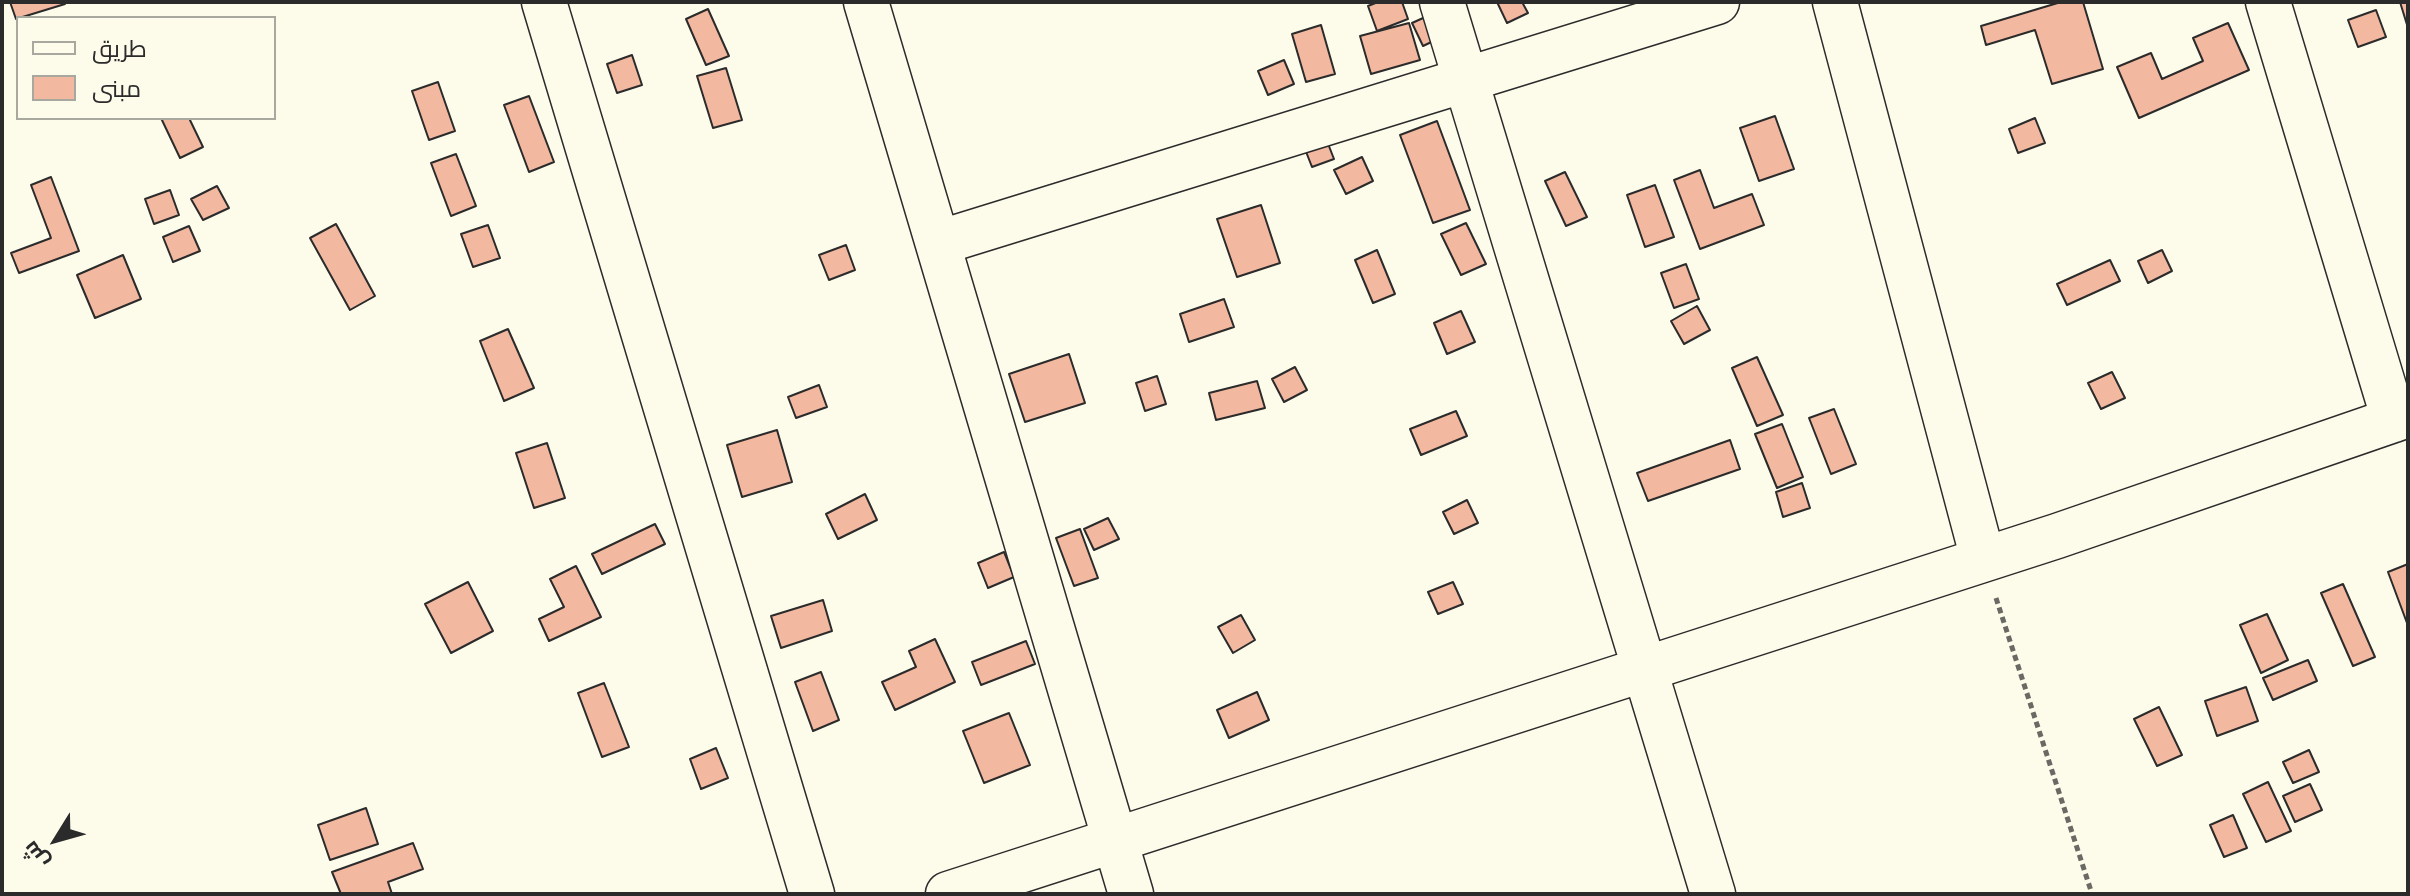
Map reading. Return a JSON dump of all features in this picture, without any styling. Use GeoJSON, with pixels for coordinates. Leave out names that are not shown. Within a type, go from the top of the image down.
{"type":"FeatureCollection","features":[{"type":"Feature","properties":{"kind":"street"},"geometry":{"type":"LineString","coordinates":[[544,2],[812,894]]}},
{"type":"Feature","properties":{"kind":"street"},"geometry":{"type":"LineString","coordinates":[[866,2],[1131,894]]}},
{"type":"Feature","properties":{"kind":"street"},"geometry":{"type":"LineString","coordinates":[[1442,2],[1713,894]]}},
{"type":"Feature","properties":{"kind":"street"},"geometry":{"type":"LineString","coordinates":[[938,243],[1717,2]]}},
{"type":"Feature","properties":{"kind":"street"},"geometry":{"type":"LineString","coordinates":[[1835,2],[1983,559]]}},
{"type":"Feature","properties":{"kind":"street"},"geometry":{"type":"LineString","coordinates":[[948,894],[1983,559],[2401,418],[2268,2]]}},
{"type":"Feature","properties":{"kind":"path"},"geometry":{"type":"LineString","coordinates":[[1983,559],[2092,894]]}},
{"type":"Feature","properties":{"kind":"building"},"geometry":{"type":"Polygon","coordinates":[[[10,2],[65,2],[26,16],[16,16],[16,19],[10,2]]]}},
{"type":"Feature","properties":{"kind":"building"},"geometry":{"type":"Polygon","coordinates":[[[1378,2],[1402,2],[1408,19],[1377,31],[1368,6],[1378,2]]]}},
{"type":"Feature","properties":{"kind":"building"},"geometry":{"type":"Polygon","coordinates":[[[1497,2],[1522,2],[1528,13],[1507,23],[1497,2]]]}},
{"type":"Feature","properties":{"kind":"building"},"geometry":{"type":"Polygon","coordinates":[[[2061,2],[2083,2],[2103,69],[2052,84],[2035,30],[1986,45],[1981,26],[2061,2]]]}},
{"type":"Feature","properties":{"kind":"building"},"geometry":{"type":"Polygon","coordinates":[[[2400,2],[2408,2],[2408,28],[2400,2]]]}},
{"type":"Feature","properties":{"kind":"building"},"geometry":{"type":"Polygon","coordinates":[[[708,9],[729,56],[706,65],[686,19],[708,9]]]}},
{"type":"Feature","properties":{"kind":"building"},"geometry":{"type":"Polygon","coordinates":[[[2376,10],[2386,37],[2358,47],[2348,20],[2376,10]]]}},
{"type":"Feature","properties":{"kind":"building"},"geometry":{"type":"Polygon","coordinates":[[[1432,14],[1442,37],[1423,46],[1412,23],[1432,14]]]}},
{"type":"Feature","properties":{"kind":"building"},"geometry":{"type":"Polygon","coordinates":[[[1409,23],[1420,60],[1371,74],[1360,36],[1409,23]]]}},
{"type":"Feature","properties":{"kind":"building"},"geometry":{"type":"Polygon","coordinates":[[[2228,23],[2249,70],[2139,118],[2117,67],[2151,53],[2162,79],[2203,61],[2193,38],[2228,23]]]}},
{"type":"Feature","properties":{"kind":"building"},"geometry":{"type":"Polygon","coordinates":[[[1321,25],[1335,74],[1306,82],[1292,34],[1321,25]]]}},
{"type":"Feature","properties":{"kind":"building"},"geometry":{"type":"Polygon","coordinates":[[[632,55],[642,85],[617,93],[607,64],[632,55]]]}},
{"type":"Feature","properties":{"kind":"building"},"geometry":{"type":"Polygon","coordinates":[[[1284,60],[1294,84],[1268,95],[1258,71],[1284,60]]]}},
{"type":"Feature","properties":{"kind":"building"},"geometry":{"type":"Polygon","coordinates":[[[726,68],[742,120],[713,128],[697,76],[726,68]]]}},
{"type":"Feature","properties":{"kind":"building"},"geometry":{"type":"Polygon","coordinates":[[[438,82],[455,131],[429,140],[412,91],[438,82]]]}},
{"type":"Feature","properties":{"kind":"building"},"geometry":{"type":"Polygon","coordinates":[[[529,96],[554,162],[529,172],[504,105],[529,96]]]}},
{"type":"Feature","properties":{"kind":"building"},"geometry":{"type":"Polygon","coordinates":[[[1775,116],[1794,169],[1759,181],[1740,128],[1775,116]]]}},
{"type":"Feature","properties":{"kind":"building"},"geometry":{"type":"Polygon","coordinates":[[[2035,118],[2045,143],[2018,153],[2009,129],[2035,118]]]}},
{"type":"Feature","properties":{"kind":"building"},"geometry":{"type":"Polygon","coordinates":[[[162,120],[190,120],[203,147],[180,158],[162,120]]]}},
{"type":"Feature","properties":{"kind":"building"},"geometry":{"type":"Polygon","coordinates":[[[1437,121],[1470,210],[1433,223],[1400,135],[1437,121]]]}},
{"type":"Feature","properties":{"kind":"building"},"geometry":{"type":"Polygon","coordinates":[[[1325,136],[1334,159],[1312,167],[1303,144],[1325,136]]]}},
{"type":"Feature","properties":{"kind":"building"},"geometry":{"type":"Polygon","coordinates":[[[456,154],[476,206],[451,216],[431,163],[456,154]]]}},
{"type":"Feature","properties":{"kind":"building"},"geometry":{"type":"Polygon","coordinates":[[[1362,157],[1373,181],[1346,194],[1334,170],[1362,157]]]}},
{"type":"Feature","properties":{"kind":"building"},"geometry":{"type":"Polygon","coordinates":[[[1700,170],[1714,208],[1752,194],[1764,225],[1700,249],[1674,180],[1700,170]]]}},
{"type":"Feature","properties":{"kind":"building"},"geometry":{"type":"Polygon","coordinates":[[[1565,172],[1587,217],[1566,226],[1545,181],[1565,172]]]}},
{"type":"Feature","properties":{"kind":"building"},"geometry":{"type":"Polygon","coordinates":[[[51,177],[79,251],[19,273],[11,253],[51,238],[31,185],[51,177]]]}},
{"type":"Feature","properties":{"kind":"building"},"geometry":{"type":"Polygon","coordinates":[[[1655,185],[1674,237],[1645,247],[1627,195],[1655,185]]]}},
{"type":"Feature","properties":{"kind":"building"},"geometry":{"type":"Polygon","coordinates":[[[217,186],[229,208],[203,220],[191,199],[217,186]]]}},
{"type":"Feature","properties":{"kind":"building"},"geometry":{"type":"Polygon","coordinates":[[[170,190],[179,215],[154,224],[145,199],[170,190]]]}},
{"type":"Feature","properties":{"kind":"building"},"geometry":{"type":"Polygon","coordinates":[[[1261,205],[1280,263],[1237,277],[1217,219],[1261,205]]]}},
{"type":"Feature","properties":{"kind":"building"},"geometry":{"type":"Polygon","coordinates":[[[1466,223],[1486,264],[1461,275],[1441,234],[1466,223]]]}},
{"type":"Feature","properties":{"kind":"building"},"geometry":{"type":"Polygon","coordinates":[[[336,224],[375,296],[350,310],[310,238],[336,224]]]}},
{"type":"Feature","properties":{"kind":"building"},"geometry":{"type":"Polygon","coordinates":[[[488,225],[500,258],[473,267],[461,234],[488,225]]]}},
{"type":"Feature","properties":{"kind":"building"},"geometry":{"type":"Polygon","coordinates":[[[189,226],[200,251],[173,262],[163,237],[189,226]]]}},
{"type":"Feature","properties":{"kind":"building"},"geometry":{"type":"Polygon","coordinates":[[[846,245],[855,270],[829,280],[819,255],[846,245]]]}},
{"type":"Feature","properties":{"kind":"building"},"geometry":{"type":"Polygon","coordinates":[[[1377,250],[1395,294],[1373,303],[1355,260],[1377,250]]]}},
{"type":"Feature","properties":{"kind":"building"},"geometry":{"type":"Polygon","coordinates":[[[2162,250],[2172,271],[2148,283],[2138,261],[2162,250]]]}},
{"type":"Feature","properties":{"kind":"building"},"geometry":{"type":"Polygon","coordinates":[[[123,255],[141,299],[95,318],[77,275],[123,255]]]}},
{"type":"Feature","properties":{"kind":"building"},"geometry":{"type":"Polygon","coordinates":[[[2110,260],[2120,281],[2067,305],[2057,284],[2110,260]]]}},
{"type":"Feature","properties":{"kind":"building"},"geometry":{"type":"Polygon","coordinates":[[[1686,264],[1699,299],[1674,308],[1661,273],[1686,264]]]}},
{"type":"Feature","properties":{"kind":"building"},"geometry":{"type":"Polygon","coordinates":[[[1224,299],[1234,327],[1189,342],[1180,314],[1224,299]]]}},
{"type":"Feature","properties":{"kind":"building"},"geometry":{"type":"Polygon","coordinates":[[[1697,306],[1710,330],[1684,344],[1671,321],[1697,306]]]}},
{"type":"Feature","properties":{"kind":"building"},"geometry":{"type":"Polygon","coordinates":[[[1461,311],[1475,342],[1447,354],[1434,323],[1461,311]]]}},
{"type":"Feature","properties":{"kind":"building"},"geometry":{"type":"Polygon","coordinates":[[[508,329],[534,388],[504,401],[480,341],[508,329]]]}},
{"type":"Feature","properties":{"kind":"building"},"geometry":{"type":"Polygon","coordinates":[[[1069,354],[1085,403],[1025,422],[1009,374],[1069,354]]]}},
{"type":"Feature","properties":{"kind":"building"},"geometry":{"type":"Polygon","coordinates":[[[1757,357],[1783,415],[1757,426],[1732,368],[1757,357]]]}},
{"type":"Feature","properties":{"kind":"building"},"geometry":{"type":"Polygon","coordinates":[[[1295,367],[1307,390],[1284,402],[1272,379],[1295,367]]]}},
{"type":"Feature","properties":{"kind":"building"},"geometry":{"type":"Polygon","coordinates":[[[2112,372],[2125,398],[2101,409],[2088,383],[2112,372]]]}},
{"type":"Feature","properties":{"kind":"building"},"geometry":{"type":"Polygon","coordinates":[[[1157,376],[1166,404],[1145,411],[1136,383],[1157,376]]]}},
{"type":"Feature","properties":{"kind":"building"},"geometry":{"type":"Polygon","coordinates":[[[1257,381],[1265,408],[1216,420],[1209,393],[1257,381]]]}},
{"type":"Feature","properties":{"kind":"building"},"geometry":{"type":"Polygon","coordinates":[[[819,385],[827,407],[796,418],[788,397],[819,385]]]}},
{"type":"Feature","properties":{"kind":"building"},"geometry":{"type":"Polygon","coordinates":[[[1834,409],[1856,464],[1831,474],[1809,418],[1834,409]]]}},
{"type":"Feature","properties":{"kind":"building"},"geometry":{"type":"Polygon","coordinates":[[[1456,411],[1467,436],[1421,455],[1410,429],[1456,411]]]}},
{"type":"Feature","properties":{"kind":"building"},"geometry":{"type":"Polygon","coordinates":[[[1782,424],[1803,477],[1777,488],[1755,434],[1782,424]]]}},
{"type":"Feature","properties":{"kind":"building"},"geometry":{"type":"Polygon","coordinates":[[[777,430],[792,482],[742,497],[727,445],[777,430]]]}},
{"type":"Feature","properties":{"kind":"building"},"geometry":{"type":"Polygon","coordinates":[[[1730,440],[1740,469],[1648,501],[1637,473],[1730,440]]]}},
{"type":"Feature","properties":{"kind":"building"},"geometry":{"type":"Polygon","coordinates":[[[547,443],[565,498],[534,508],[516,453],[547,443]]]}},
{"type":"Feature","properties":{"kind":"building"},"geometry":{"type":"Polygon","coordinates":[[[1802,483],[1810,508],[1783,517],[1776,492],[1802,483]]]}},
{"type":"Feature","properties":{"kind":"building"},"geometry":{"type":"Polygon","coordinates":[[[865,494],[877,520],[838,539],[826,514],[865,494]]]}},
{"type":"Feature","properties":{"kind":"building"},"geometry":{"type":"Polygon","coordinates":[[[1467,500],[1478,523],[1454,534],[1443,512],[1467,500]]]}},
{"type":"Feature","properties":{"kind":"building"},"geometry":{"type":"Polygon","coordinates":[[[1108,518],[1119,539],[1094,550],[1084,529],[1108,518]]]}},
{"type":"Feature","properties":{"kind":"building"},"geometry":{"type":"Polygon","coordinates":[[[655,524],[665,544],[602,574],[592,554],[655,524]]]}},
{"type":"Feature","properties":{"kind":"building"},"geometry":{"type":"Polygon","coordinates":[[[1080,529],[1098,578],[1074,586],[1056,538],[1080,529]]]}},
{"type":"Feature","properties":{"kind":"building"},"geometry":{"type":"Polygon","coordinates":[[[1004,552],[1014,577],[988,588],[978,563],[1004,552]]]}},
{"type":"Feature","properties":{"kind":"building"},"geometry":{"type":"Polygon","coordinates":[[[2408,564],[2408,623],[2407,623],[2388,572],[2408,564]]]}},
{"type":"Feature","properties":{"kind":"building"},"geometry":{"type":"Polygon","coordinates":[[[576,566],[601,617],[549,641],[539,619],[564,607],[550,579],[576,566]]]}},
{"type":"Feature","properties":{"kind":"building"},"geometry":{"type":"Polygon","coordinates":[[[468,582],[493,631],[451,653],[425,604],[468,582]]]}},
{"type":"Feature","properties":{"kind":"building"},"geometry":{"type":"Polygon","coordinates":[[[1453,582],[1463,604],[1438,614],[1428,592],[1453,582]]]}},
{"type":"Feature","properties":{"kind":"building"},"geometry":{"type":"Polygon","coordinates":[[[2343,584],[2375,657],[2353,666],[2321,593],[2343,584]]]}},
{"type":"Feature","properties":{"kind":"building"},"geometry":{"type":"Polygon","coordinates":[[[823,600],[832,631],[781,648],[771,616],[823,600]]]}},
{"type":"Feature","properties":{"kind":"building"},"geometry":{"type":"Polygon","coordinates":[[[2267,614],[2288,660],[2261,673],[2240,625],[2267,614]]]}},
{"type":"Feature","properties":{"kind":"building"},"geometry":{"type":"Polygon","coordinates":[[[1241,615],[1255,640],[1233,653],[1218,627],[1241,615]]]}},
{"type":"Feature","properties":{"kind":"building"},"geometry":{"type":"Polygon","coordinates":[[[935,639],[955,682],[895,710],[882,682],[916,667],[909,651],[935,639]]]}},
{"type":"Feature","properties":{"kind":"building"},"geometry":{"type":"Polygon","coordinates":[[[1026,641],[1035,664],[981,685],[972,662],[1026,641]]]}},
{"type":"Feature","properties":{"kind":"building"},"geometry":{"type":"Polygon","coordinates":[[[2308,660],[2317,681],[2273,700],[2263,678],[2308,660]]]}},
{"type":"Feature","properties":{"kind":"building"},"geometry":{"type":"Polygon","coordinates":[[[821,672],[839,720],[813,731],[795,682],[821,672]]]}},
{"type":"Feature","properties":{"kind":"building"},"geometry":{"type":"Polygon","coordinates":[[[604,683],[629,747],[602,757],[578,693],[604,683]]]}},
{"type":"Feature","properties":{"kind":"building"},"geometry":{"type":"Polygon","coordinates":[[[2246,687],[2258,721],[2217,736],[2205,701],[2246,687]]]}},
{"type":"Feature","properties":{"kind":"building"},"geometry":{"type":"Polygon","coordinates":[[[1257,692],[1269,720],[1229,738],[1217,710],[1257,692]]]}},
{"type":"Feature","properties":{"kind":"building"},"geometry":{"type":"Polygon","coordinates":[[[2159,707],[2182,755],[2157,766],[2134,719],[2159,707]]]}},
{"type":"Feature","properties":{"kind":"building"},"geometry":{"type":"Polygon","coordinates":[[[1009,713],[1030,765],[984,783],[963,731],[1009,713]]]}},
{"type":"Feature","properties":{"kind":"building"},"geometry":{"type":"Polygon","coordinates":[[[716,748],[728,778],[701,789],[690,759],[716,748]]]}},
{"type":"Feature","properties":{"kind":"building"},"geometry":{"type":"Polygon","coordinates":[[[2309,750],[2319,772],[2293,783],[2283,762],[2309,750]]]}},
{"type":"Feature","properties":{"kind":"building"},"geometry":{"type":"Polygon","coordinates":[[[2268,782],[2291,831],[2266,842],[2243,794],[2268,782]]]}},
{"type":"Feature","properties":{"kind":"building"},"geometry":{"type":"Polygon","coordinates":[[[2310,784],[2322,810],[2295,822],[2283,796],[2310,784]]]}},
{"type":"Feature","properties":{"kind":"building"},"geometry":{"type":"Polygon","coordinates":[[[366,808],[378,844],[330,860],[318,825],[366,808]]]}},
{"type":"Feature","properties":{"kind":"building"},"geometry":{"type":"Polygon","coordinates":[[[2233,815],[2247,848],[2224,857],[2210,825],[2233,815]]]}},
{"type":"Feature","properties":{"kind":"building"},"geometry":{"type":"Polygon","coordinates":[[[413,843],[423,869],[388,882],[392,894],[341,894],[332,872],[413,843]]]}}]}
